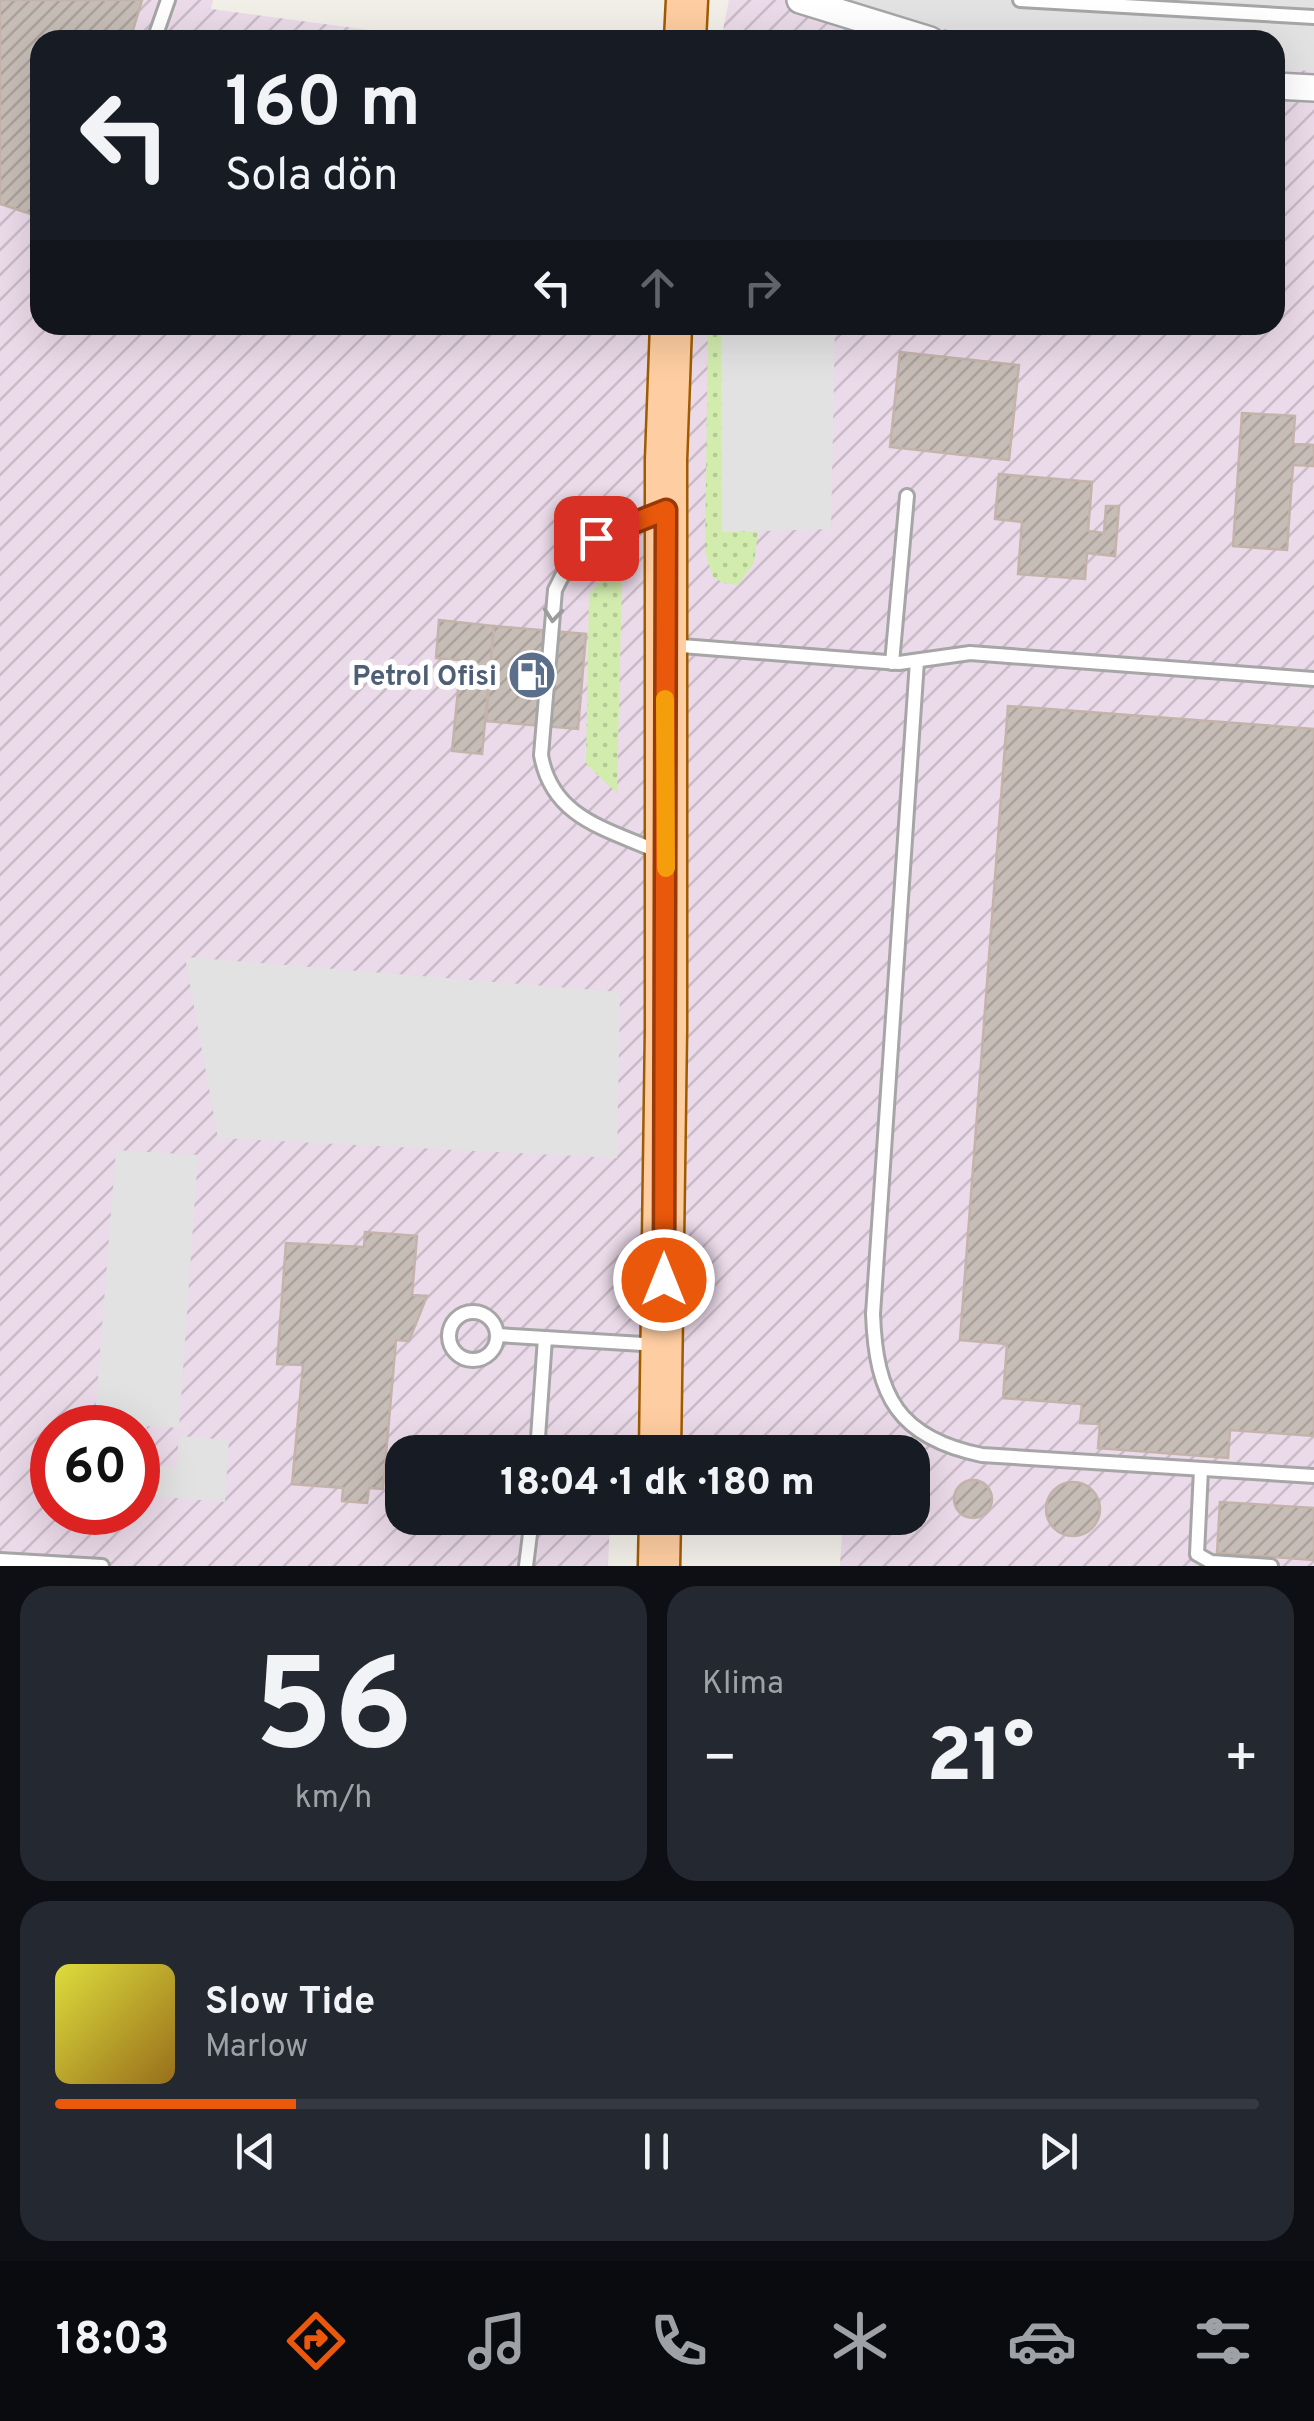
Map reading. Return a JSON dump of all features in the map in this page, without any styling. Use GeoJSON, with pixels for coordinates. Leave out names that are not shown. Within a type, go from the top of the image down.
{"type":"FeatureCollection","features":[{"type":"Feature","properties":{"kind":"main road"},"geometry":{"type":"LineString","coordinates":[[686,30],[687,0]]}},
{"type":"Feature","properties":{"kind":"main road"},"geometry":{"type":"LineString","coordinates":[[660,1435],[666,510],[671,335]]}},
{"type":"Feature","properties":{"kind":"main road"},"geometry":{"type":"LineString","coordinates":[[659,1566],[660,1535]]}},
{"type":"Feature","properties":{"kind":"street"},"geometry":{"type":"LineString","coordinates":[[800,0],[898,30]]}},
{"type":"Feature","properties":{"kind":"street"},"geometry":{"type":"LineString","coordinates":[[1285,87],[1314,88]]}},
{"type":"Feature","properties":{"kind":"lane"},"geometry":{"type":"LineString","coordinates":[[158,30],[168,0]]}},
{"type":"Feature","properties":{"kind":"lane"},"geometry":{"type":"LineString","coordinates":[[1020,0],[1314,17]]}},
{"type":"Feature","properties":{"kind":"lane"},"geometry":{"type":"LineString","coordinates":[[892,663],[907,496]]}},
{"type":"Feature","properties":{"kind":"lane"},"geometry":{"type":"LineString","coordinates":[[666,510],[596,538],[568,564],[555,590],[541,755],[545,778],[557,798],[580,816],[666,855]]}},
{"type":"Feature","properties":{"kind":"lane"},"geometry":{"type":"LineString","coordinates":[[666,645],[892,663],[970,654],[1314,679]]}},
{"type":"Feature","properties":{"kind":"lane"},"geometry":{"type":"LineString","coordinates":[[918,661],[873,1314],[874,1345],[884,1387],[908,1421],[928,1438],[982,1455],[1314,1476]]}},
{"type":"Feature","properties":{"kind":"lane"},"geometry":{"type":"LineString","coordinates":[[497,1334],[661,1346]]}},
{"type":"Feature","properties":{"kind":"lane"},"geometry":{"type":"LineString","coordinates":[[537,1435],[544,1338]]}},
{"type":"Feature","properties":{"kind":"lane"},"geometry":{"type":"LineString","coordinates":[[1200,1469],[1198,1554],[1211,1562],[1271,1566]]}},
{"type":"Feature","properties":{"kind":"lane"},"geometry":{"type":"LineString","coordinates":[[526,1566],[530,1535]]}},
{"type":"Feature","properties":{"kind":"lane"},"geometry":{"type":"LineString","coordinates":[[0,1560],[102,1566]]}},
{"type":"Feature","properties":{"kind":"shaded area"},"geometry":{"type":"Polygon","coordinates":[[[0,0],[213,0],[211,9],[370,30],[30,30],[30,335],[1285,335],[1285,30],[723,30],[729,0],[1314,0],[1314,1566],[840,1566],[842,1535],[930,1535],[930,1435],[385,1435],[385,1535],[609,1535],[608,1566],[0,1566],[0,0]]]}},
{"type":"Feature","properties":{"kind":"shaded area"},"geometry":{"type":"Polygon","coordinates":[[[845,0],[1314,0],[1314,71],[1285,70],[1285,30],[949,30],[845,0]]]}},
{"type":"Feature","properties":{"kind":"shaded area"},"geometry":{"type":"Polygon","coordinates":[[[721,335],[835,335],[831,529],[722,532],[721,335]]]}},
{"type":"Feature","properties":{"kind":"shaded area"},"geometry":{"type":"Polygon","coordinates":[[[185,957],[620,992],[617,1158],[218,1138],[185,957]]]}},
{"type":"Feature","properties":{"kind":"shaded area"},"geometry":{"type":"Polygon","coordinates":[[[116,1150],[198,1155],[179,1428],[160,1427],[160,1405],[96,1405],[116,1150]]]}},
{"type":"Feature","properties":{"kind":"shaded area"},"geometry":{"type":"Polygon","coordinates":[[[179,1436],[229,1440],[225,1502],[160,1497],[160,1466],[176,1468],[179,1436]]]}},
{"type":"Feature","properties":{"kind":"green space"},"geometry":{"type":"Polygon","coordinates":[[[708,335],[721,335],[722,532],[758,532],[754,563],[738,585],[713,577],[705,552],[708,335]]]}},
{"type":"Feature","properties":{"kind":"green space"},"geometry":{"type":"Polygon","coordinates":[[[611,569],[622,575],[617,793],[586,764],[589,594],[611,569]]]}},
{"type":"Feature","properties":{"kind":"building"},"geometry":{"type":"Polygon","coordinates":[[[0,0],[142,0],[133,30],[30,30],[30,214],[0,204],[0,0]]]}},
{"type":"Feature","properties":{"kind":"building"},"geometry":{"type":"Polygon","coordinates":[[[900,352],[1019,365],[1009,460],[890,447],[900,352]]]}},
{"type":"Feature","properties":{"kind":"building"},"geometry":{"type":"Polygon","coordinates":[[[1242,413],[1295,416],[1293,444],[1314,445],[1314,466],[1293,465],[1287,550],[1233,546],[1242,413]]]}},
{"type":"Feature","properties":{"kind":"building"},"geometry":{"type":"Polygon","coordinates":[[[999,474],[1092,482],[1088,531],[1104,533],[1106,506],[1119,506],[1115,556],[1087,553],[1085,579],[1018,574],[1022,522],[995,519],[999,474]]]}},
{"type":"Feature","properties":{"kind":"building"},"geometry":{"type":"Polygon","coordinates":[[[439,620],[494,626],[482,754],[452,751],[461,660],[436,658],[439,620]]]}},
{"type":"Feature","properties":{"kind":"building"},"geometry":{"type":"Polygon","coordinates":[[[494,626],[586,634],[578,729],[486,721],[494,626]]]}},
{"type":"Feature","properties":{"kind":"building"},"geometry":{"type":"Polygon","coordinates":[[[1008,706],[1314,729],[1314,1436],[1230,1430],[1228,1458],[1098,1448],[1100,1424],[1080,1423],[1082,1404],[1003,1398],[1007,1344],[960,1340],[1008,706]]]}},
{"type":"Feature","properties":{"kind":"building"},"geometry":{"type":"Polygon","coordinates":[[[365,1232],[417,1236],[412,1295],[427,1296],[409,1341],[396,1340],[383,1489],[369,1488],[367,1503],[342,1501],[343,1488],[292,1484],[303,1365],[277,1364],[286,1243],[364,1247],[365,1232]]]}},
{"type":"Feature","properties":{"kind":"building"},"geometry":{"type":"Polygon","coordinates":[[[973,1480],[986,1486],[992,1499],[986,1512],[973,1518],[960,1512],[954,1499],[960,1486],[973,1480]]]}},
{"type":"Feature","properties":{"kind":"building"},"geometry":{"type":"Polygon","coordinates":[[[1073,1482],[1092,1490],[1100,1509],[1092,1528],[1073,1536],[1054,1528],[1046,1509],[1054,1490],[1073,1482]]]}},
{"type":"Feature","properties":{"kind":"building"},"geometry":{"type":"Polygon","coordinates":[[[1220,1502],[1314,1508],[1314,1560],[1217,1553],[1220,1502]]]}},
{"type":"Feature","properties":{"kind":"slow traffic"},"geometry":{"type":"LineString","coordinates":[[665,699],[666,868]]}},
{"type":"Feature","properties":{"kind":"place","name":"Petrol Ofisi"},"geometry":{"type":"Point","coordinates":[532,675]}},
{"type":"Feature","properties":{"kind":"route"},"geometry":{"type":"LineString","coordinates":[[596,538],[666,510],[664,1280]]}}]}
